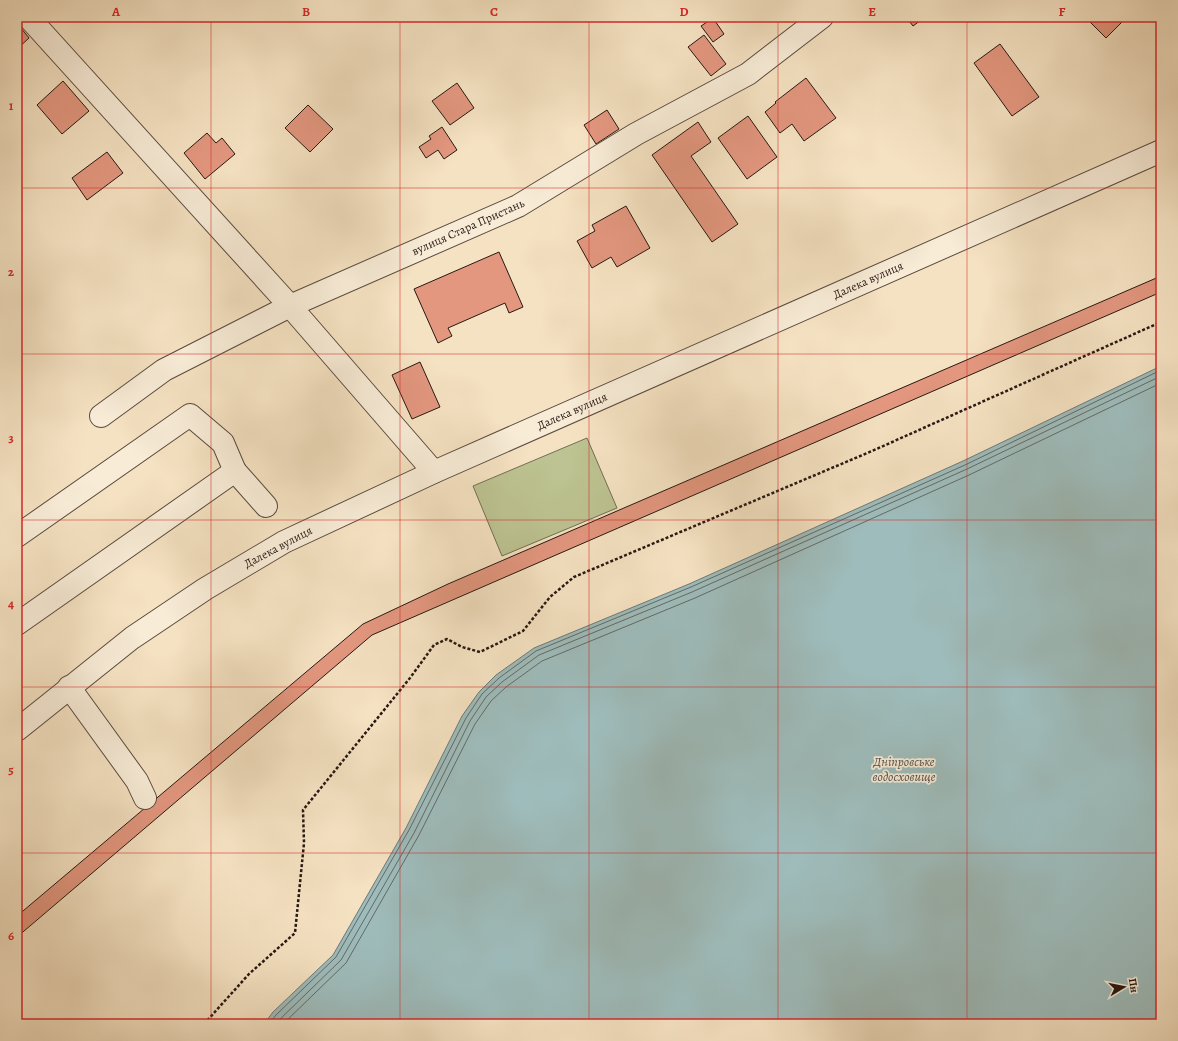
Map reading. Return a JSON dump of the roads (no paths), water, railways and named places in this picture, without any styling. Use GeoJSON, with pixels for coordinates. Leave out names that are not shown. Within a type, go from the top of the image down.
{"type":"FeatureCollection","features":[{"type":"Feature","properties":{"kind":"street","name":"вулиця Стара Пристань"},"geometry":{"type":"LineString","coordinates":[[101,416],[164,370],[290,306],[518,206],[636,134],[748,74],[822,17]]}},
{"type":"Feature","properties":{"kind":"street"},"geometry":{"type":"LineString","coordinates":[[30,18],[290,306],[434,472]]}},
{"type":"Feature","properties":{"kind":"street","name":"Далека вулиця"},"geometry":{"type":"LineString","coordinates":[[17,730],[132,638],[206,589],[284,542],[434,472],[1161,151]]}},
{"type":"Feature","properties":{"kind":"street"},"geometry":{"type":"LineString","coordinates":[[17,536],[190,415],[223,443],[235,471],[266,506]]}},
{"type":"Feature","properties":{"kind":"street"},"geometry":{"type":"LineString","coordinates":[[17,624],[235,471]]}},
{"type":"Feature","properties":{"kind":"street"},"geometry":{"type":"LineString","coordinates":[[69,687],[137,781],[145,798]]}},
{"type":"Feature","properties":{"kind":"water","name":"Дніпровське водосховище"},"geometry":{"type":"Polygon","coordinates":[[[1161,366],[1161,1024],[264,1024],[273,1012],[333,955],[406,828],[462,716],[479,692],[496,675],[534,648],[689,584],[963,461],[1161,366]]]}}]}
